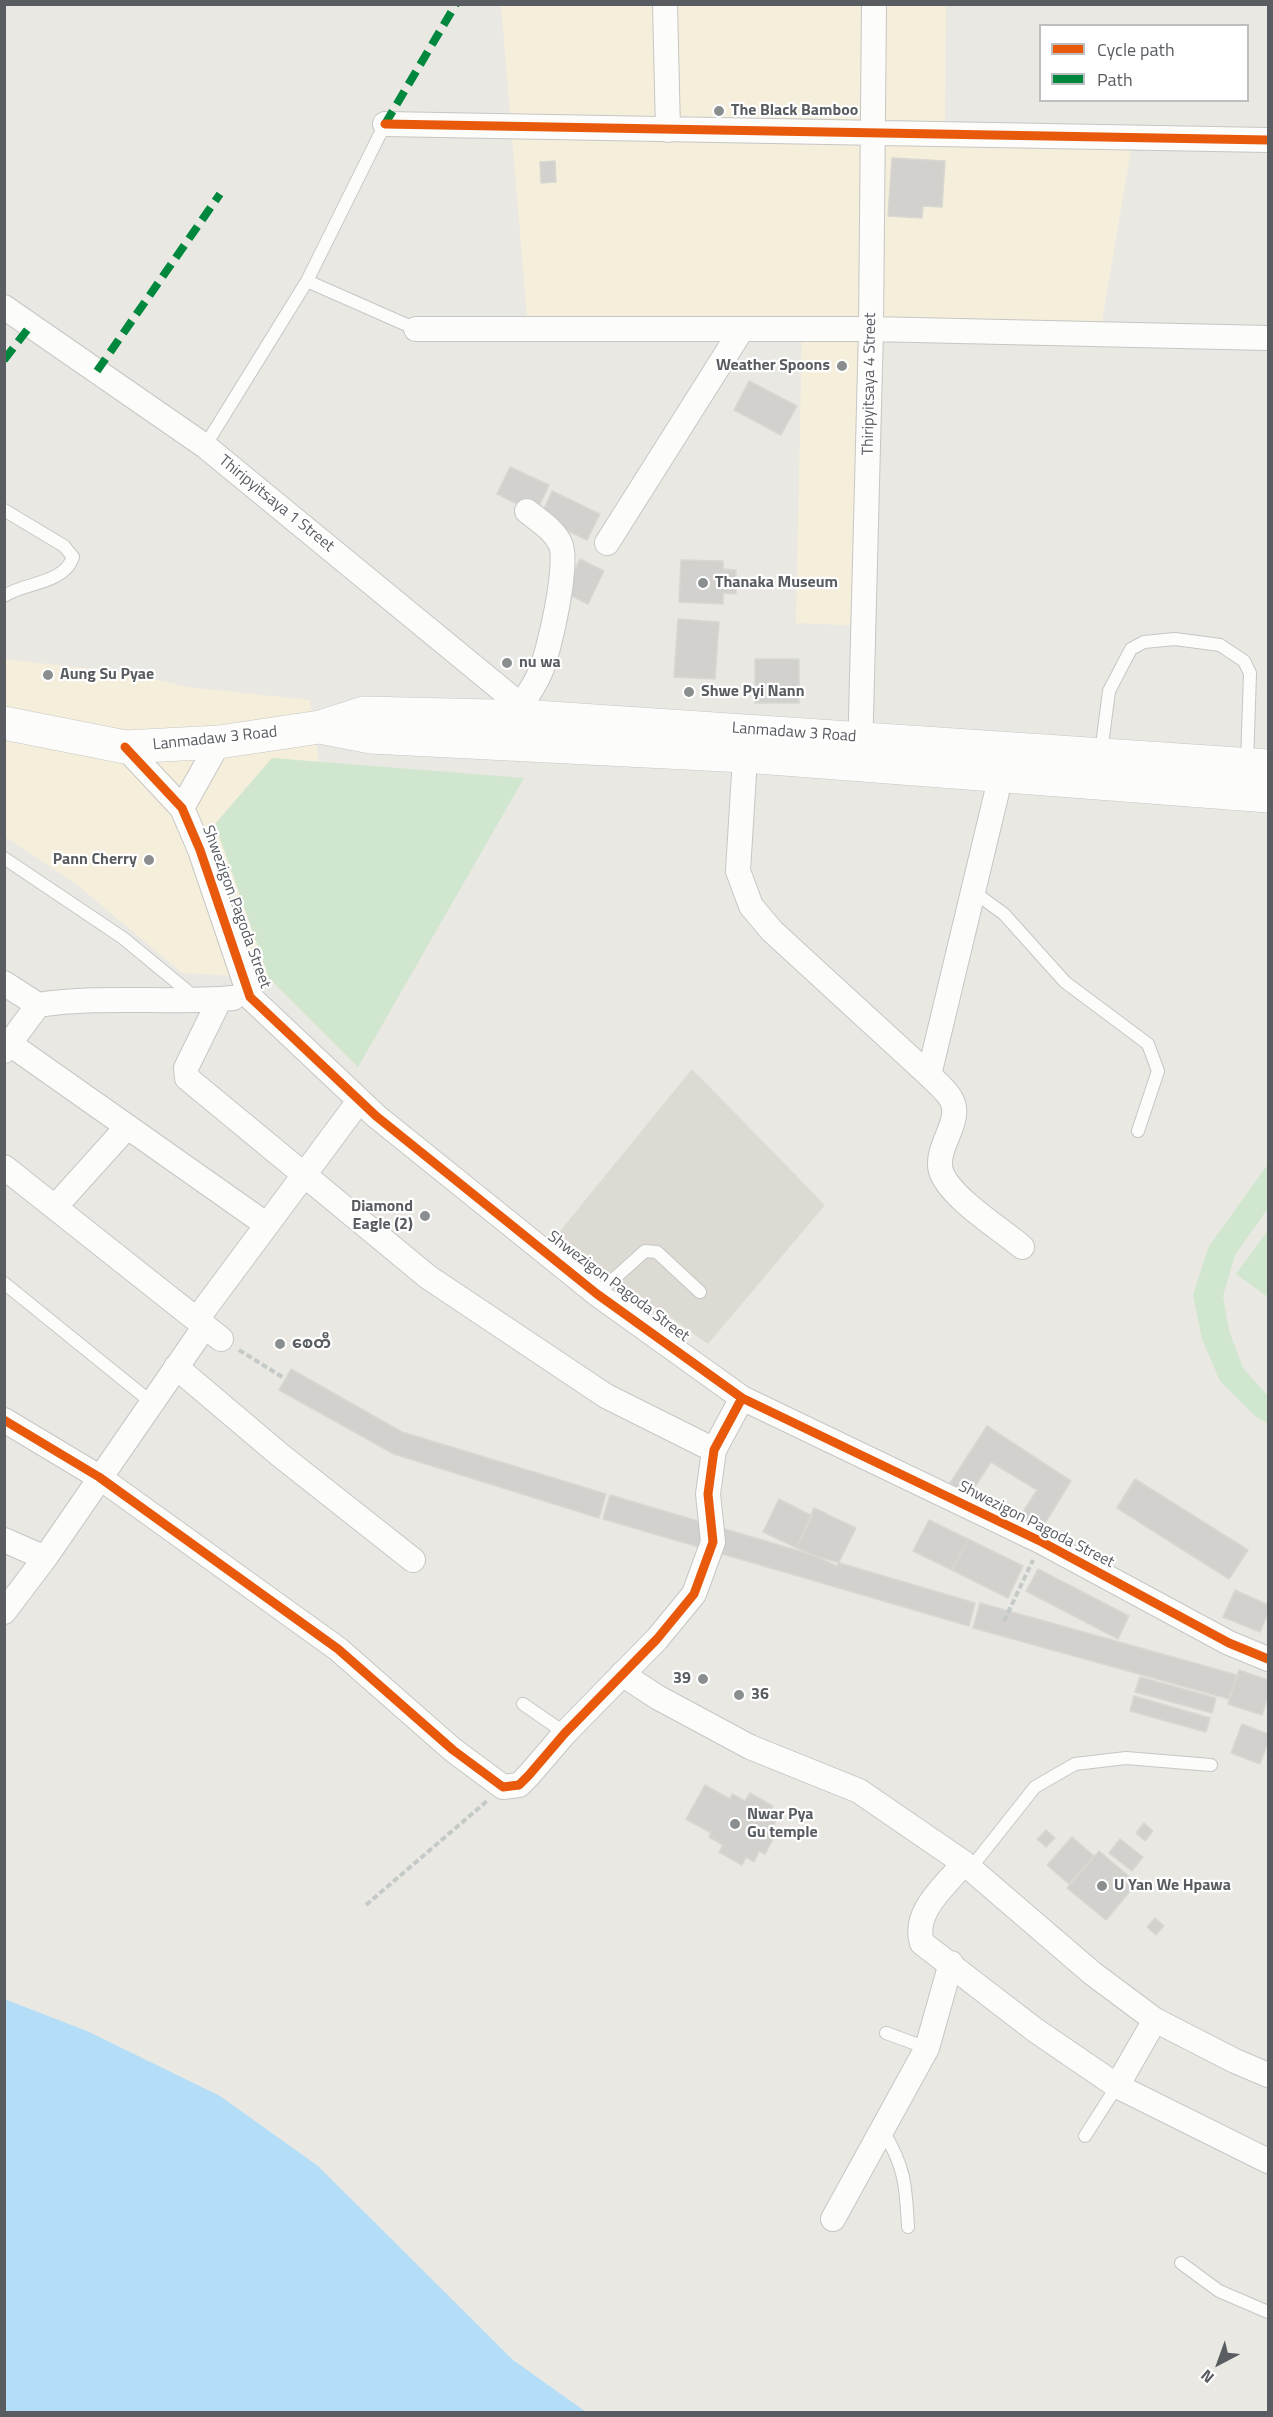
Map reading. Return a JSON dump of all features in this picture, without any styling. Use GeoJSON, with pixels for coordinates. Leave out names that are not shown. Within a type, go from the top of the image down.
{"type":"FeatureCollection","features":[{"type":"Feature","properties":{"kind":"main road","name":"Lanmadaw 3 Road"},"geometry":{"type":"LineString","coordinates":[[4,723],[125,747],[219,742],[320,727],[364,713],[528,711],[746,742]]}},
{"type":"Feature","properties":{"kind":"main road","name":"Lanmadaw 3 Road"},"geometry":{"type":"LineString","coordinates":[[320,727],[370,737],[746,742],[860,750],[1100,755],[1258,766]]}},
{"type":"Feature","properties":{"kind":"main road","name":"Lanmadaw 3 Road"},"geometry":{"type":"LineString","coordinates":[[860,750],[1001,775],[1269,796]]}},
{"type":"Feature","properties":{"kind":"street"},"geometry":{"type":"LineString","coordinates":[[665,4],[668,129]]}},
{"type":"Feature","properties":{"kind":"street","name":"Thiripyitsaya 4 Street"},"geometry":{"type":"LineString","coordinates":[[860,750],[871,329],[874,4]]}},
{"type":"Feature","properties":{"kind":"street"},"geometry":{"type":"LineString","coordinates":[[385,124],[1269,140]]}},
{"type":"Feature","properties":{"kind":"street","name":"Thiripyitsaya 1 Street"},"geometry":{"type":"LineString","coordinates":[[4,307],[205,446],[528,711]]}},
{"type":"Feature","properties":{"kind":"street"},"geometry":{"type":"LineString","coordinates":[[607,543],[742,328]]}},
{"type":"Feature","properties":{"kind":"street"},"geometry":{"type":"LineString","coordinates":[[416,329],[871,329],[1269,338]]}},
{"type":"Feature","properties":{"kind":"street"},"geometry":{"type":"LineString","coordinates":[[527,511],[553,532],[564,551],[560,588],[546,654],[528,711]]}},
{"type":"Feature","properties":{"kind":"street"},"geometry":{"type":"LineString","coordinates":[[182,808],[219,742]]}},
{"type":"Feature","properties":{"kind":"street"},"geometry":{"type":"LineString","coordinates":[[746,742],[738,871],[751,906],[772,930],[929,1075],[952,1100],[955,1113],[941,1150],[941,1170],[947,1183],[959,1196],[1023,1247]]}},
{"type":"Feature","properties":{"kind":"street","name":"Shwezigon Pagoda Street"},"geometry":{"type":"LineString","coordinates":[[125,747],[182,808],[200,850],[250,996],[359,1101],[597,1293],[742,1398],[1042,1542],[1229,1643],[1269,1659]]}},
{"type":"Feature","properties":{"kind":"street"},"geometry":{"type":"LineString","coordinates":[[929,1075],[1001,775]]}},
{"type":"Feature","properties":{"kind":"street"},"geometry":{"type":"LineString","coordinates":[[4,983],[38,1005],[74,999],[210,1000],[250,996]]}},
{"type":"Feature","properties":{"kind":"street"},"geometry":{"type":"LineString","coordinates":[[210,1000],[186,1068],[187,1078],[428,1277],[596,1390],[714,1450]]}},
{"type":"Feature","properties":{"kind":"street"},"geometry":{"type":"LineString","coordinates":[[38,1005],[7,1047],[267,1225]]}},
{"type":"Feature","properties":{"kind":"street"},"geometry":{"type":"LineString","coordinates":[[4,1612],[45,1558],[176,1367],[208,1328],[267,1225],[359,1101]]}},
{"type":"Feature","properties":{"kind":"street"},"geometry":{"type":"LineString","coordinates":[[55,1207],[127,1127]]}},
{"type":"Feature","properties":{"kind":"street"},"geometry":{"type":"LineString","coordinates":[[4,1167],[208,1328]]}},
{"type":"Feature","properties":{"kind":"street"},"geometry":{"type":"LineString","coordinates":[[176,1367],[412,1560]]}},
{"type":"Feature","properties":{"kind":"street"},"geometry":{"type":"LineString","coordinates":[[4,1420],[99,1477],[338,1649],[453,1750],[503,1787],[519,1785],[565,1733],[657,1640],[694,1594],[713,1542],[708,1494],[714,1450],[742,1398]]}},
{"type":"Feature","properties":{"kind":"street"},"geometry":{"type":"LineString","coordinates":[[4,1540],[45,1558]]}},
{"type":"Feature","properties":{"kind":"street"},"geometry":{"type":"LineString","coordinates":[[622,1674],[657,1698],[750,1748],[859,1791],[967,1866],[1092,1973],[1155,2020],[1235,2061],[1269,2075]]}},
{"type":"Feature","properties":{"kind":"street"},"geometry":{"type":"LineString","coordinates":[[967,1866],[921,1917],[922,1943],[951,1963],[1035,2030],[1117,2086],[1269,2160]]}},
{"type":"Feature","properties":{"kind":"street"},"geometry":{"type":"LineString","coordinates":[[833,2219],[927,2048],[951,1963]]}},
{"type":"Feature","properties":{"kind":"street"},"geometry":{"type":"LineString","coordinates":[[1117,2086],[1155,2020]]}},
{"type":"Feature","properties":{"kind":"lane"},"geometry":{"type":"LineString","coordinates":[[205,446],[307,281],[385,124]]}},
{"type":"Feature","properties":{"kind":"lane"},"geometry":{"type":"LineString","coordinates":[[307,281],[416,329]]}},
{"type":"Feature","properties":{"kind":"lane"},"geometry":{"type":"LineString","coordinates":[[4,510],[64,546],[73,556],[70,566],[60,575],[4,596]]}},
{"type":"Feature","properties":{"kind":"lane"},"geometry":{"type":"LineString","coordinates":[[1100,755],[1109,691],[1131,649],[1144,642],[1175,639],[1220,645],[1244,661],[1250,674],[1258,766]]}},
{"type":"Feature","properties":{"kind":"lane"},"geometry":{"type":"LineString","coordinates":[[4,858],[210,1000]]}},
{"type":"Feature","properties":{"kind":"lane"},"geometry":{"type":"LineString","coordinates":[[974,892],[1004,914],[1065,982],[1148,1044],[1158,1071],[1150,1101],[1138,1131]]}},
{"type":"Feature","properties":{"kind":"lane"},"geometry":{"type":"LineString","coordinates":[[597,1293],[645,1251],[657,1252],[700,1292]]}},
{"type":"Feature","properties":{"kind":"lane"},"geometry":{"type":"LineString","coordinates":[[4,1283],[151,1402]]}},
{"type":"Feature","properties":{"kind":"lane"},"geometry":{"type":"LineString","coordinates":[[523,1704],[565,1733]]}},
{"type":"Feature","properties":{"kind":"lane"},"geometry":{"type":"LineString","coordinates":[[967,1866],[1035,1786],[1075,1764],[1126,1758],[1211,1765]]}},
{"type":"Feature","properties":{"kind":"lane"},"geometry":{"type":"LineString","coordinates":[[886,2033],[927,2048]]}},
{"type":"Feature","properties":{"kind":"lane"},"geometry":{"type":"LineString","coordinates":[[1085,2136],[1117,2086]]}},
{"type":"Feature","properties":{"kind":"lane"},"geometry":{"type":"LineString","coordinates":[[882,2130],[895,2150],[906,2180],[908,2228]]}},
{"type":"Feature","properties":{"kind":"lane"},"geometry":{"type":"LineString","coordinates":[[1181,2264],[1219,2291],[1269,2312]]}},
{"type":"Feature","properties":{"kind":"path"},"geometry":{"type":"LineString","coordinates":[[208,1328],[284,1378]]}},
{"type":"Feature","properties":{"kind":"path"},"geometry":{"type":"LineString","coordinates":[[1004,1621],[1042,1542]]}},
{"type":"Feature","properties":{"kind":"path"},"geometry":{"type":"LineString","coordinates":[[366,1905],[503,1787]]}},
{"type":"Feature","properties":{"kind":"shaded area"},"geometry":{"type":"Polygon","coordinates":[[[501,5],[946,5],[945,135],[1133,138],[1100,334],[871,329],[864,626],[796,623],[802,329],[528,329],[501,5]]]}},
{"type":"Feature","properties":{"kind":"shaded area"},"geometry":{"type":"Polygon","coordinates":[[[4,659],[129,673],[188,687],[310,700],[319,762],[263,769],[215,824],[269,978],[182,973],[76,884],[5,837],[4,659]]]}},
{"type":"Feature","properties":{"kind":"shaded area"},"geometry":{"type":"Polygon","coordinates":[[[692,1069],[825,1205],[708,1344],[556,1236],[692,1069]]]}},
{"type":"Feature","properties":{"kind":"green space"},"geometry":{"type":"Polygon","coordinates":[[[272,758],[524,778],[358,1067],[269,978],[215,824],[272,758]]]}},
{"type":"Feature","properties":{"kind":"green space"},"geometry":{"type":"Polygon","coordinates":[[[1268,1164],[1268,1208],[1235,1255],[1223,1296],[1229,1331],[1243,1368],[1268,1396],[1268,1424],[1255,1416],[1220,1381],[1202,1339],[1193,1295],[1209,1246],[1268,1164]]]}},
{"type":"Feature","properties":{"kind":"green space"},"geometry":{"type":"Polygon","coordinates":[[[1268,1230],[1268,1297],[1236,1274],[1268,1230]]]}},
{"type":"Feature","properties":{"kind":"water"},"geometry":{"type":"Polygon","coordinates":[[[4,1999],[87,2031],[220,2096],[318,2166],[513,2360],[586,2412],[5,2412],[4,1999]]]}},
{"type":"Feature","properties":{"kind":"building"},"geometry":{"type":"Polygon","coordinates":[[[892,158],[945,161],[942,207],[923,206],[922,218],[888,216],[892,158]]]}},
{"type":"Feature","properties":{"kind":"building"},"geometry":{"type":"Polygon","coordinates":[[[555,161],[556,182],[541,183],[540,162],[555,161]]]}},
{"type":"Feature","properties":{"kind":"building"},"geometry":{"type":"Polygon","coordinates":[[[749,381],[797,406],[781,435],[734,410],[749,381]]]}},
{"type":"Feature","properties":{"kind":"building"},"geometry":{"type":"Polygon","coordinates":[[[510,467],[549,485],[536,513],[497,494],[510,467]]]}},
{"type":"Feature","properties":{"kind":"building"},"geometry":{"type":"Polygon","coordinates":[[[552,491],[600,514],[587,540],[540,518],[552,491]]]}},
{"type":"Feature","properties":{"kind":"building"},"geometry":{"type":"Polygon","coordinates":[[[580,559],[604,571],[588,604],[564,592],[580,559]]]}},
{"type":"Feature","properties":{"kind":"building"},"geometry":{"type":"Polygon","coordinates":[[[681,560],[723,561],[723,569],[736,570],[736,594],[723,593],[723,604],[679,602],[681,560]]]}},
{"type":"Feature","properties":{"kind":"building"},"geometry":{"type":"Polygon","coordinates":[[[678,619],[719,622],[715,679],[674,677],[678,619]]]}},
{"type":"Feature","properties":{"kind":"building"},"geometry":{"type":"Polygon","coordinates":[[[755,659],[799,659],[799,703],[755,703],[755,659]]]}},
{"type":"Feature","properties":{"kind":"building"},"geometry":{"type":"Polygon","coordinates":[[[291,1369],[402,1432],[606,1494],[599,1518],[394,1454],[279,1390],[291,1369]]]}},
{"type":"Feature","properties":{"kind":"building"},"geometry":{"type":"Polygon","coordinates":[[[987,1426],[1071,1481],[1039,1533],[1018,1520],[1037,1490],[991,1462],[969,1496],[950,1483],[987,1426]]]}},
{"type":"Feature","properties":{"kind":"building"},"geometry":{"type":"Polygon","coordinates":[[[1135,1479],[1248,1550],[1229,1579],[1117,1508],[1135,1479]]]}},
{"type":"Feature","properties":{"kind":"building"},"geometry":{"type":"Polygon","coordinates":[[[610,1495],[975,1603],[969,1626],[603,1519],[610,1495]]]}},
{"type":"Feature","properties":{"kind":"building"},"geometry":{"type":"Polygon","coordinates":[[[779,1499],[812,1516],[797,1548],[763,1532],[779,1499]]]}},
{"type":"Feature","properties":{"kind":"building"},"geometry":{"type":"Polygon","coordinates":[[[814,1508],[856,1528],[837,1566],[797,1548],[814,1508]]]}},
{"type":"Feature","properties":{"kind":"building"},"geometry":{"type":"Polygon","coordinates":[[[929,1520],[968,1539],[952,1570],[913,1551],[929,1520]]]}},
{"type":"Feature","properties":{"kind":"building"},"geometry":{"type":"Polygon","coordinates":[[[968,1539],[1023,1566],[1008,1598],[952,1570],[968,1539]]]}},
{"type":"Feature","properties":{"kind":"building"},"geometry":{"type":"Polygon","coordinates":[[[1038,1569],[1129,1616],[1118,1639],[1026,1591],[1038,1569]]]}},
{"type":"Feature","properties":{"kind":"building"},"geometry":{"type":"Polygon","coordinates":[[[1235,1590],[1268,1605],[1268,1613],[1260,1632],[1223,1617],[1235,1590]]]}},
{"type":"Feature","properties":{"kind":"building"},"geometry":{"type":"Polygon","coordinates":[[[980,1603],[1237,1675],[1229,1699],[973,1628],[980,1603]]]}},
{"type":"Feature","properties":{"kind":"building"},"geometry":{"type":"Polygon","coordinates":[[[1239,1670],[1268,1680],[1268,1696],[1262,1715],[1228,1704],[1239,1670]]]}},
{"type":"Feature","properties":{"kind":"building"},"geometry":{"type":"Polygon","coordinates":[[[1140,1677],[1216,1698],[1212,1713],[1135,1692],[1140,1677]]]}},
{"type":"Feature","properties":{"kind":"building"},"geometry":{"type":"Polygon","coordinates":[[[1134,1696],[1210,1718],[1206,1732],[1130,1711],[1134,1696]]]}},
{"type":"Feature","properties":{"kind":"building"},"geometry":{"type":"Polygon","coordinates":[[[1242,1724],[1268,1734],[1268,1742],[1260,1764],[1231,1753],[1242,1724]]]}},
{"type":"Feature","properties":{"kind":"building","name":"Nwar Pya Gu temple"},"geometry":{"type":"Polygon","coordinates":[[[705,1785],[730,1799],[732,1794],[745,1801],[750,1793],[773,1806],[769,1814],[777,1819],[772,1829],[777,1832],[765,1854],[759,1851],[754,1862],[746,1857],[742,1865],[719,1852],[723,1845],[709,1837],[711,1833],[686,1819],[705,1785]]]}},
{"type":"Feature","properties":{"kind":"building"},"geometry":{"type":"Polygon","coordinates":[[[1144,1823],[1153,1831],[1145,1841],[1136,1833],[1144,1823]]]}},
{"type":"Feature","properties":{"kind":"building"},"geometry":{"type":"Polygon","coordinates":[[[1046,1830],[1055,1838],[1046,1847],[1037,1839],[1046,1830]]]}},
{"type":"Feature","properties":{"kind":"building"},"geometry":{"type":"Polygon","coordinates":[[[1072,1837],[1094,1856],[1069,1884],[1047,1865],[1072,1837]]]}},
{"type":"Feature","properties":{"kind":"building"},"geometry":{"type":"Polygon","coordinates":[[[1120,1839],[1143,1857],[1132,1871],[1109,1853],[1120,1839]]]}},
{"type":"Feature","properties":{"kind":"building","name":"U Yan We Hpawa"},"geometry":{"type":"Polygon","coordinates":[[[1099,1851],[1137,1883],[1106,1920],[1067,1888],[1099,1851]]]}},
{"type":"Feature","properties":{"kind":"building"},"geometry":{"type":"Polygon","coordinates":[[[1155,1918],[1164,1926],[1156,1935],[1147,1927],[1155,1918]]]}},
{"type":"Feature","properties":{"kind":"marked path"},"geometry":{"type":"LineString","coordinates":[[385,124],[456,4]]}},
{"type":"Feature","properties":{"kind":"marked path"},"geometry":{"type":"LineString","coordinates":[[97,371],[220,194]]}},
{"type":"Feature","properties":{"kind":"marked path"},"geometry":{"type":"LineString","coordinates":[[4,360],[31,325]]}},
{"type":"Feature","properties":{"kind":"cycle path"},"geometry":{"type":"LineString","coordinates":[[385,124],[1268,140]]}},
{"type":"Feature","properties":{"kind":"cycle path"},"geometry":{"type":"LineString","coordinates":[[125,747],[182,808],[200,850],[250,997],[376,1116],[597,1294],[742,1398],[1042,1542],[1229,1643],[1268,1659]]}},
{"type":"Feature","properties":{"kind":"cycle path"},"geometry":{"type":"LineString","coordinates":[[4,1420],[99,1477],[338,1649],[453,1750],[503,1787],[519,1785],[529,1775],[565,1733],[657,1639],[694,1594],[713,1542],[708,1494],[714,1450],[742,1398]]}},
{"type":"Feature","properties":{"kind":"place","name":"The Black Bamboo"},"geometry":{"type":"Point","coordinates":[719,111]}},
{"type":"Feature","properties":{"kind":"place","name":"Weather Spoons"},"geometry":{"type":"Point","coordinates":[842,366]}},
{"type":"Feature","properties":{"kind":"place","name":"Thanaka Museum"},"geometry":{"type":"Point","coordinates":[703,583]}},
{"type":"Feature","properties":{"kind":"place","name":"nu wa"},"geometry":{"type":"Point","coordinates":[507,663]}},
{"type":"Feature","properties":{"kind":"place","name":"Aung Su Pyae"},"geometry":{"type":"Point","coordinates":[48,675]}},
{"type":"Feature","properties":{"kind":"place","name":"Shwe Pyi Nann"},"geometry":{"type":"Point","coordinates":[689,692]}},
{"type":"Feature","properties":{"kind":"place","name":"Pann Cherry"},"geometry":{"type":"Point","coordinates":[149,860]}},
{"type":"Feature","properties":{"kind":"place","name":"Diamond Eagle (2)"},"geometry":{"type":"Point","coordinates":[425,1216]}},
{"type":"Feature","properties":{"kind":"place","name":"စေတီ"},"geometry":{"type":"Point","coordinates":[280,1344]}},
{"type":"Feature","properties":{"kind":"place","name":"39"},"geometry":{"type":"Point","coordinates":[703,1679]}},
{"type":"Feature","properties":{"kind":"place","name":"36"},"geometry":{"type":"Point","coordinates":[739,1695]}},
{"type":"Feature","properties":{"kind":"place","name":"Nwar Pya Gu temple"},"geometry":{"type":"Point","coordinates":[735,1824]}},
{"type":"Feature","properties":{"kind":"place","name":"U Yan We Hpawa"},"geometry":{"type":"Point","coordinates":[1102,1886]}}]}
